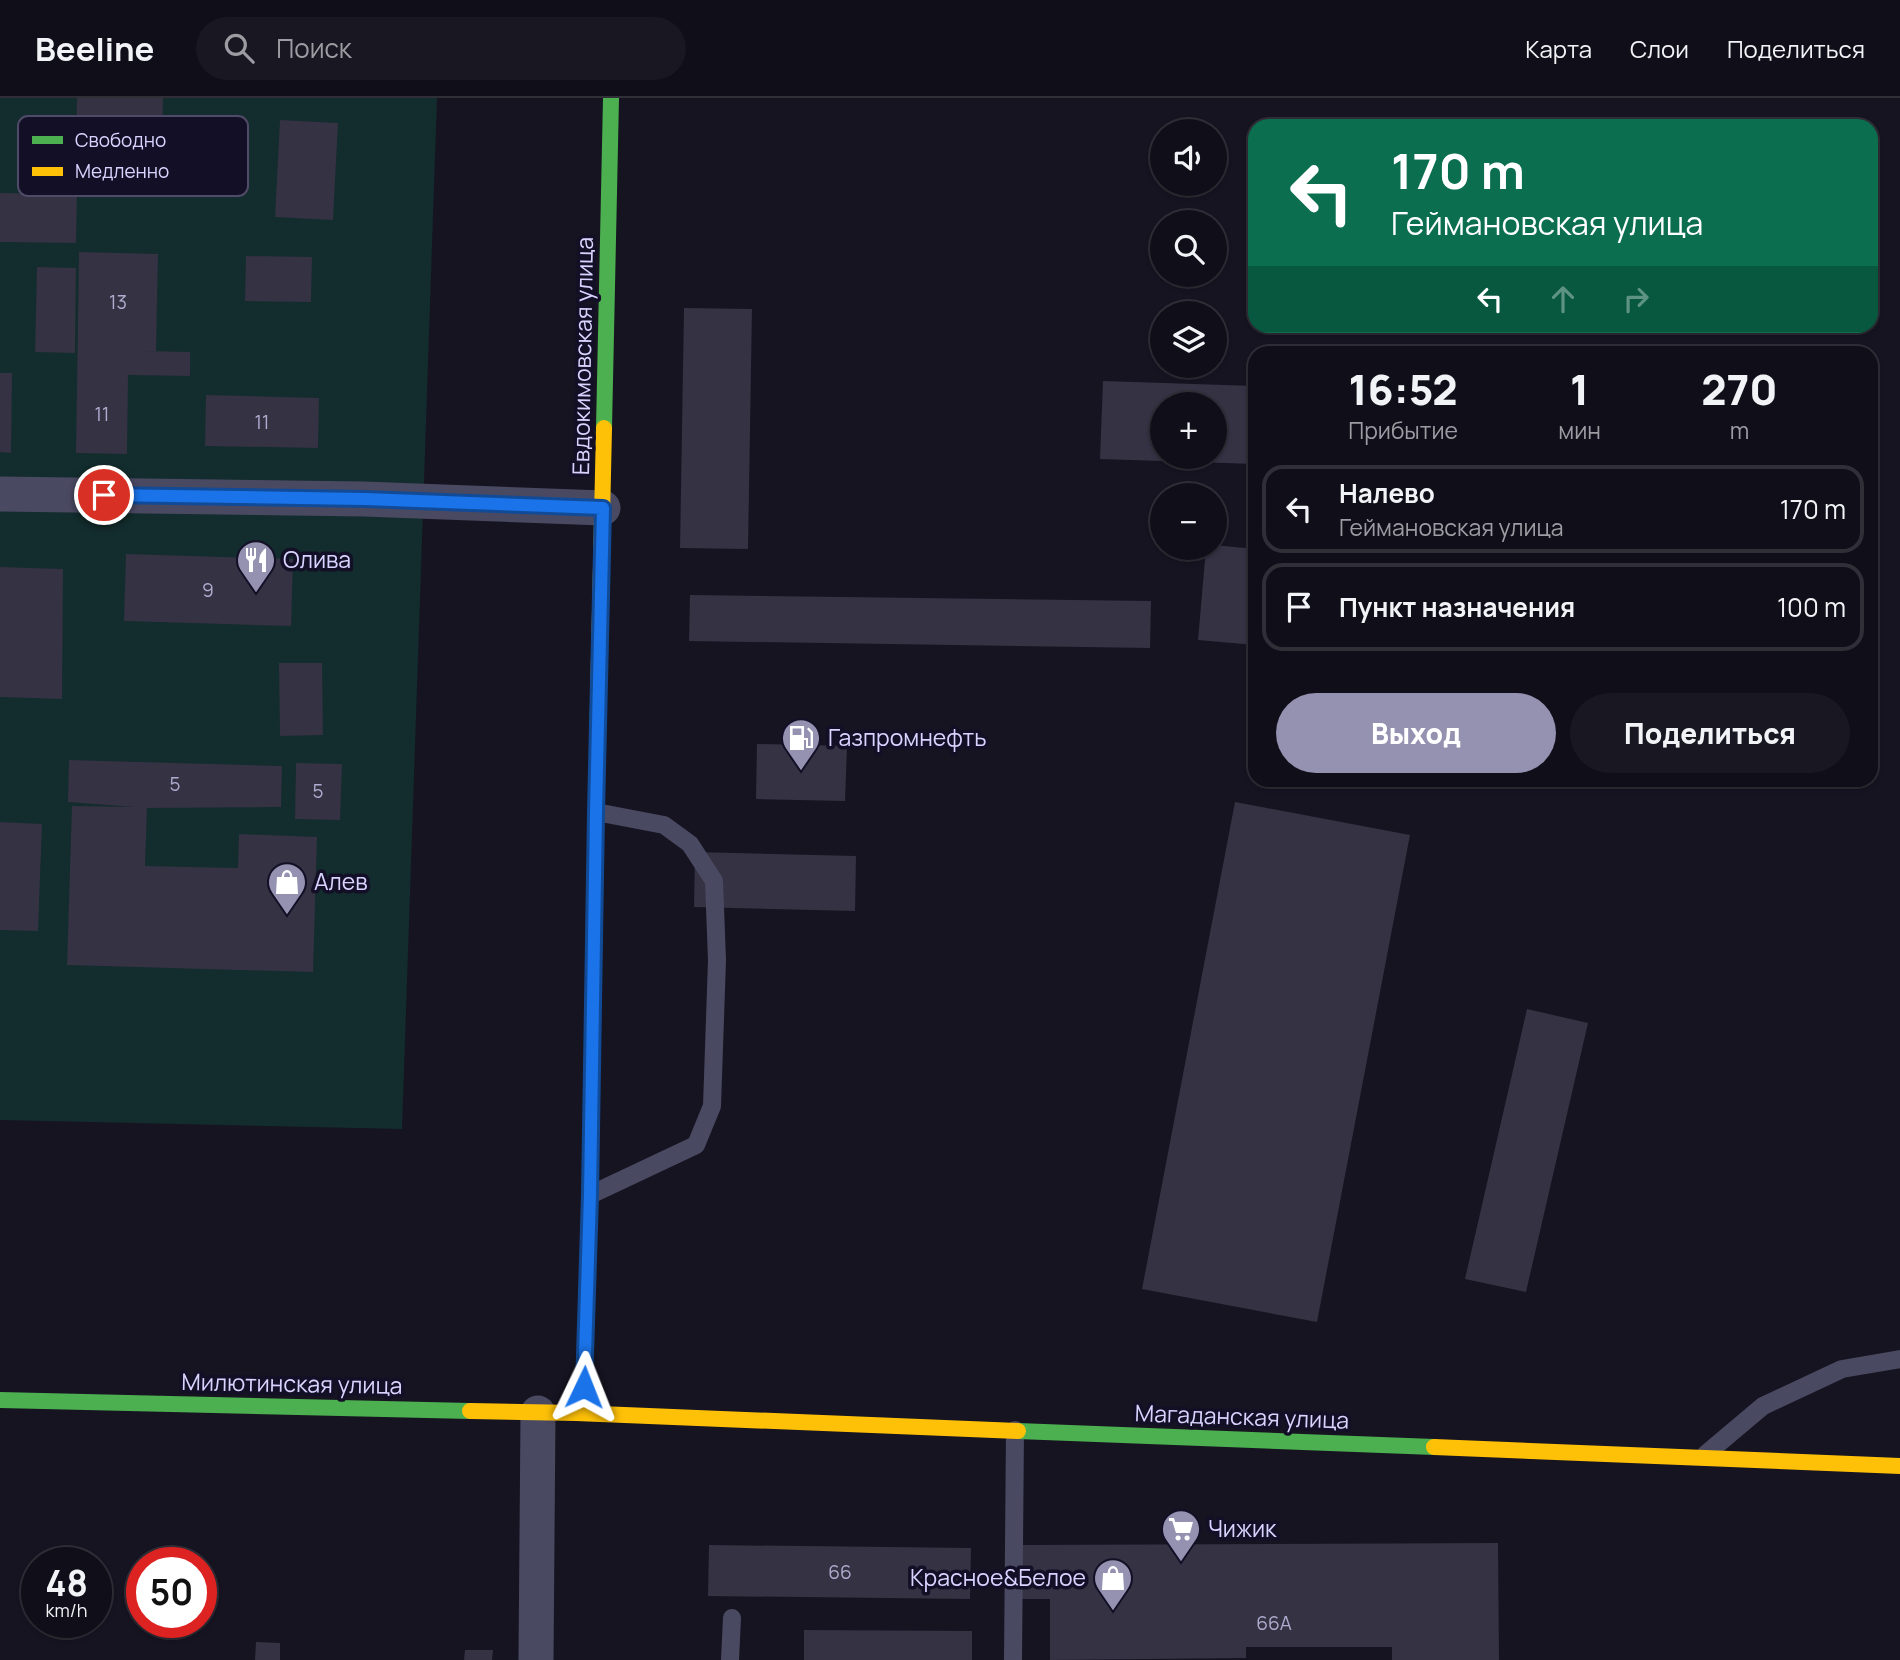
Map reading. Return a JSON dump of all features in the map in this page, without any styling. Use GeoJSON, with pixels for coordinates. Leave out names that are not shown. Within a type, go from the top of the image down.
{"type":"FeatureCollection","features":[{"type":"Feature","properties":{"kind":"main road","name":"Евдокимовская улица"},"geometry":{"type":"LineString","coordinates":[[583,1413],[590,1195],[611,98]]}},
{"type":"Feature","properties":{"kind":"main road","name":"Милютинская улица"},"geometry":{"type":"LineString","coordinates":[[0,1400],[583,1413]]}},
{"type":"Feature","properties":{"kind":"main road","name":"Магаданская улица"},"geometry":{"type":"LineString","coordinates":[[583,1413],[1900,1466]]}},
{"type":"Feature","properties":{"kind":"street"},"geometry":{"type":"LineString","coordinates":[[0,494],[365,499],[603,508]]}},
{"type":"Feature","properties":{"kind":"street"},"geometry":{"type":"LineString","coordinates":[[536,1660],[538,1413]]}},
{"type":"Feature","properties":{"kind":"lane"},"geometry":{"type":"LineString","coordinates":[[590,1195],[696,1145],[712,1106],[718,960],[714,881],[690,844],[664,825],[596,812]]}},
{"type":"Feature","properties":{"kind":"lane"},"geometry":{"type":"LineString","coordinates":[[1701,1458],[1763,1406],[1842,1368],[1900,1359]]}},
{"type":"Feature","properties":{"kind":"lane"},"geometry":{"type":"LineString","coordinates":[[1013,1660],[1015,1430]]}},
{"type":"Feature","properties":{"kind":"lane"},"geometry":{"type":"LineString","coordinates":[[730,1660],[732,1618]]}},
{"type":"Feature","properties":{"kind":"green space"},"geometry":{"type":"Polygon","coordinates":[[[0,98],[437,98],[402,1129],[0,1120],[0,98]]]}},
{"type":"Feature","properties":{"kind":"building"},"geometry":{"type":"Polygon","coordinates":[[[77,98],[163,98],[163,116],[77,116],[77,98]]]}},
{"type":"Feature","properties":{"kind":"building"},"geometry":{"type":"Polygon","coordinates":[[[280,120],[338,123],[333,220],[275,217],[280,120]]]}},
{"type":"Feature","properties":{"kind":"building"},"geometry":{"type":"Polygon","coordinates":[[[0,193],[18,193],[18,196],[77,196],[76,243],[0,242],[0,193]]]}},
{"type":"Feature","properties":{"kind":"building"},"geometry":{"type":"Polygon","coordinates":[[[79,252],[158,254],[156,351],[144,351],[190,352],[190,376],[128,375],[127,454],[76,453],[79,252]]]}},
{"type":"Feature","properties":{"kind":"building"},"geometry":{"type":"Polygon","coordinates":[[[246,256],[312,257],[311,302],[245,301],[246,256]]]}},
{"type":"Feature","properties":{"kind":"building"},"geometry":{"type":"Polygon","coordinates":[[[37,267],[76,268],[75,353],[35,352],[37,267]]]}},
{"type":"Feature","properties":{"kind":"building"},"geometry":{"type":"Polygon","coordinates":[[[684,308],[752,309],[748,549],[680,548],[684,308]]]}},
{"type":"Feature","properties":{"kind":"building"},"geometry":{"type":"Polygon","coordinates":[[[0,373],[12,373],[11,453],[0,452],[0,373]]]}},
{"type":"Feature","properties":{"kind":"building"},"geometry":{"type":"Polygon","coordinates":[[[1103,381],[1248,386],[1248,464],[1227,463],[1227,392],[1150,392],[1150,461],[1100,459],[1103,381]]]}},
{"type":"Feature","properties":{"kind":"building"},"geometry":{"type":"Polygon","coordinates":[[[206,395],[319,398],[318,448],[205,446],[206,395]]]}},
{"type":"Feature","properties":{"kind":"building"},"geometry":{"type":"Polygon","coordinates":[[[1227,546],[1248,548],[1248,644],[1198,640],[1205,560],[1227,560],[1227,546]]]}},
{"type":"Feature","properties":{"kind":"building"},"geometry":{"type":"Polygon","coordinates":[[[126,554],[293,559],[291,626],[124,621],[126,554]]]}},
{"type":"Feature","properties":{"kind":"building"},"geometry":{"type":"Polygon","coordinates":[[[0,567],[63,569],[62,699],[0,697],[0,567]]]}},
{"type":"Feature","properties":{"kind":"building"},"geometry":{"type":"Polygon","coordinates":[[[690,595],[1151,601],[1150,648],[689,641],[690,595]]]}},
{"type":"Feature","properties":{"kind":"building"},"geometry":{"type":"Polygon","coordinates":[[[279,663],[322,663],[323,735],[280,736],[279,663]]]}},
{"type":"Feature","properties":{"kind":"building","name":"Газпромнефть"},"geometry":{"type":"Polygon","coordinates":[[[757,744],[847,746],[845,801],[756,799],[757,744]]]}},
{"type":"Feature","properties":{"kind":"building"},"geometry":{"type":"Polygon","coordinates":[[[69,760],[282,766],[281,807],[147,808],[145,866],[238,868],[239,834],[317,837],[313,972],[67,965],[72,806],[134,807],[68,802],[69,760]]]}},
{"type":"Feature","properties":{"kind":"building"},"geometry":{"type":"Polygon","coordinates":[[[296,763],[342,764],[340,820],[295,819],[296,763]]]}},
{"type":"Feature","properties":{"kind":"building"},"geometry":{"type":"Polygon","coordinates":[[[1235,802],[1410,835],[1317,1322],[1142,1289],[1235,802]]]}},
{"type":"Feature","properties":{"kind":"building"},"geometry":{"type":"Polygon","coordinates":[[[0,822],[42,824],[38,931],[0,930],[0,822]]]}},
{"type":"Feature","properties":{"kind":"building"},"geometry":{"type":"Polygon","coordinates":[[[695,852],[856,856],[855,911],[694,907],[695,852]]]}},
{"type":"Feature","properties":{"kind":"building"},"geometry":{"type":"Polygon","coordinates":[[[1527,1009],[1588,1023],[1526,1292],[1465,1279],[1527,1009]]]}},
{"type":"Feature","properties":{"kind":"building"},"geometry":{"type":"Polygon","coordinates":[[[1498,1543],[1499,1660],[1392,1660],[1392,1647],[1246,1647],[1246,1658],[1050,1660],[1050,1599],[1020,1599],[1020,1545],[1498,1543]]]}},
{"type":"Feature","properties":{"kind":"building"},"geometry":{"type":"Polygon","coordinates":[[[709,1545],[971,1548],[970,1599],[708,1596],[709,1545]]]}},
{"type":"Feature","properties":{"kind":"building"},"geometry":{"type":"Polygon","coordinates":[[[804,1630],[972,1631],[972,1660],[804,1660],[804,1630]]]}},
{"type":"Feature","properties":{"kind":"building"},"geometry":{"type":"Polygon","coordinates":[[[256,1642],[280,1643],[280,1660],[255,1660],[256,1642]]]}},
{"type":"Feature","properties":{"kind":"building"},"geometry":{"type":"Polygon","coordinates":[[[465,1650],[493,1650],[492,1660],[464,1660],[465,1650]]]}},
{"type":"Feature","properties":{"kind":"traffic: fast"},"geometry":{"type":"LineString","coordinates":[[604,428],[611,98]]}},
{"type":"Feature","properties":{"kind":"traffic: fast"},"geometry":{"type":"LineString","coordinates":[[583,1413],[590,1195],[598,702]]}},
{"type":"Feature","properties":{"kind":"traffic: fast"},"geometry":{"type":"LineString","coordinates":[[0,1400],[470,1411]]}},
{"type":"Feature","properties":{"kind":"traffic: fast"},"geometry":{"type":"LineString","coordinates":[[1018,1431],[1434,1447]]}},
{"type":"Feature","properties":{"kind":"traffic: slow"},"geometry":{"type":"LineString","coordinates":[[598,702],[604,428]]}},
{"type":"Feature","properties":{"kind":"traffic: slow"},"geometry":{"type":"LineString","coordinates":[[470,1411],[1018,1431]]}},
{"type":"Feature","properties":{"kind":"traffic: slow"},"geometry":{"type":"LineString","coordinates":[[1434,1447],[1900,1466]]}},
{"type":"Feature","properties":{"kind":"place","name":"Олива"},"geometry":{"type":"Point","coordinates":[256,594]}},
{"type":"Feature","properties":{"kind":"place","name":"Газпромнефть"},"geometry":{"type":"Point","coordinates":[801,772]}},
{"type":"Feature","properties":{"kind":"place","name":"Алев"},"geometry":{"type":"Point","coordinates":[287,916]}},
{"type":"Feature","properties":{"kind":"place","name":"Чижик"},"geometry":{"type":"Point","coordinates":[1181,1563]}},
{"type":"Feature","properties":{"kind":"place","name":"Красное&Белое"},"geometry":{"type":"Point","coordinates":[1113,1612]}},
{"type":"Feature","properties":{"kind":"route"},"geometry":{"type":"LineString","coordinates":[[104,495],[365,499],[603,508],[584,1387]]}}]}
